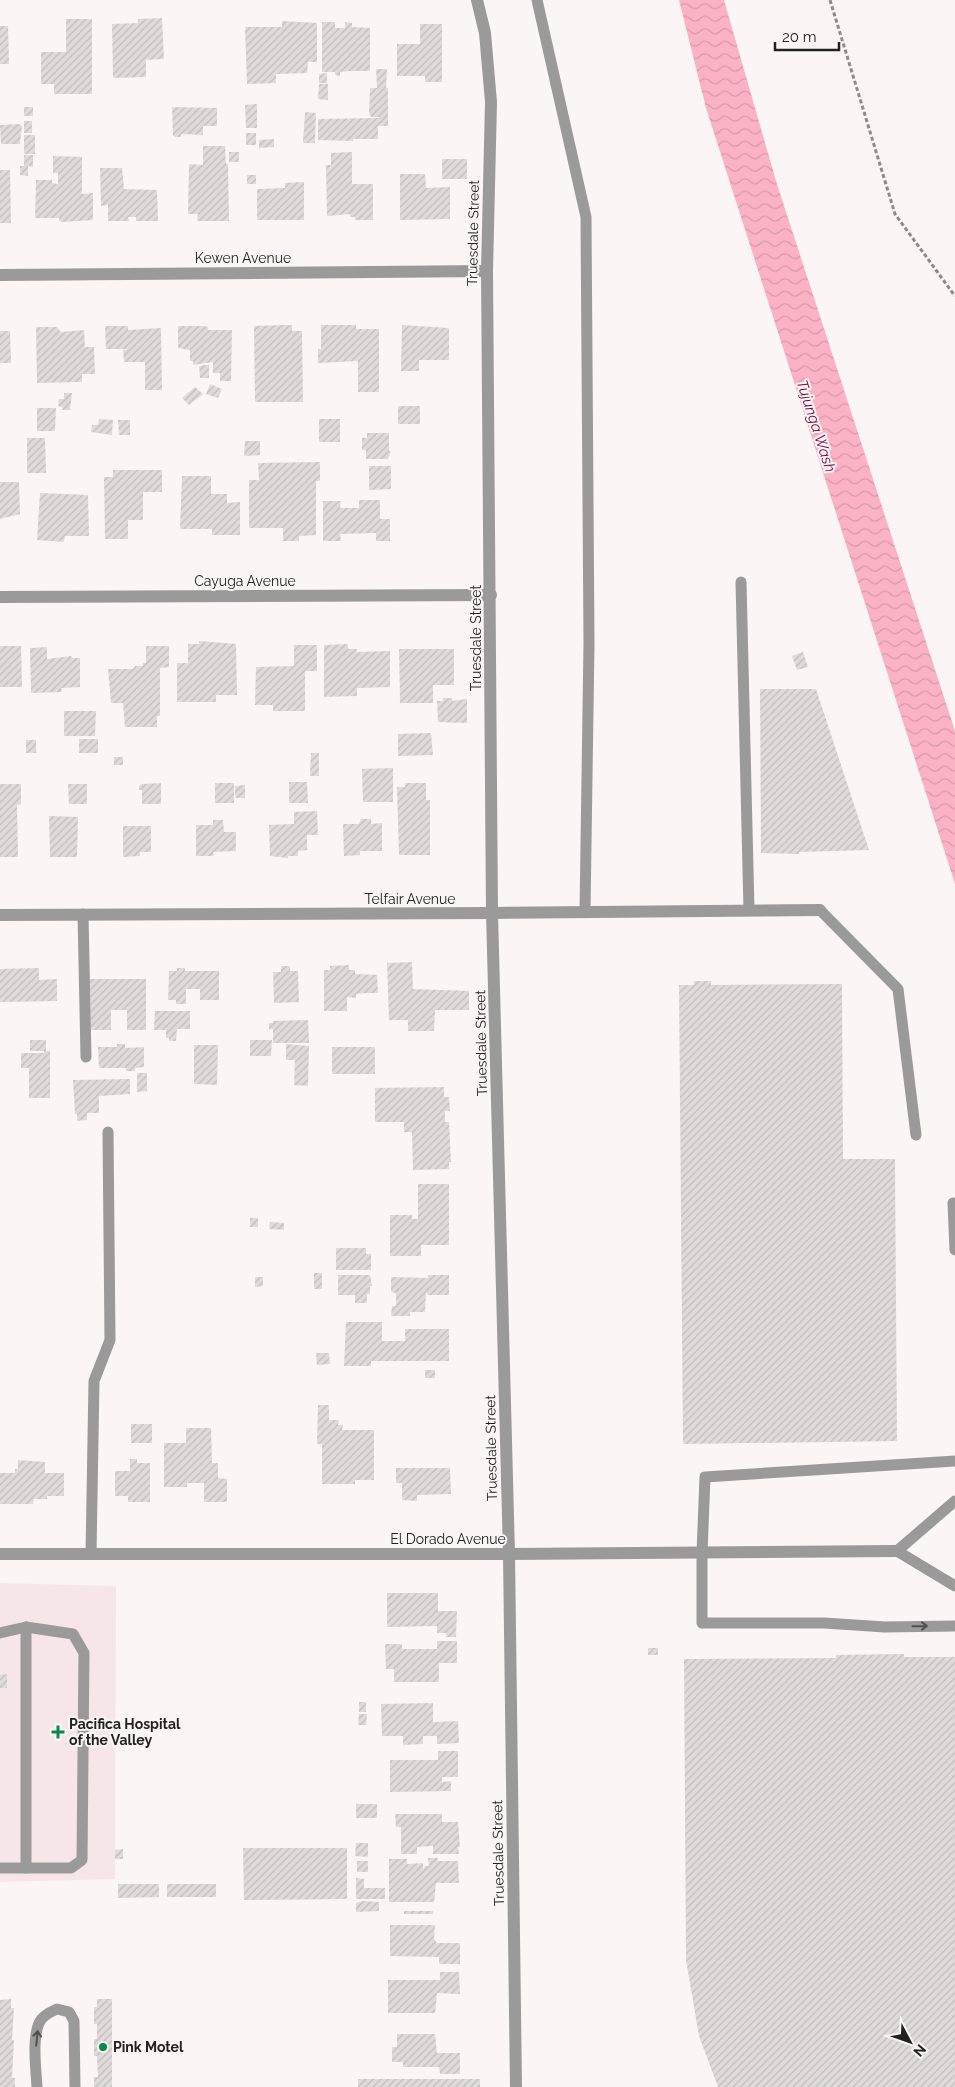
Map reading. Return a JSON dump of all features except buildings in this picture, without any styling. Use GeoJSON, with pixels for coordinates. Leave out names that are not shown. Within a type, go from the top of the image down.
{"type":"FeatureCollection","features":[{"type":"Feature","properties":{"kind":"street","name":"Truesdale Street"},"geometry":{"type":"LineString","coordinates":[[477,0],[485,33],[491,102],[486,271],[492,914],[509,1554],[516,2087]]}},
{"type":"Feature","properties":{"kind":"street","name":"Kewen Avenue"},"geometry":{"type":"LineString","coordinates":[[0,275],[486,271]]}},
{"type":"Feature","properties":{"kind":"street","name":"Cayuga Avenue"},"geometry":{"type":"LineString","coordinates":[[0,597],[490,595]]}},
{"type":"Feature","properties":{"kind":"street","name":"Telfair Avenue"},"geometry":{"type":"LineString","coordinates":[[0,915],[492,914],[820,910]]}},
{"type":"Feature","properties":{"kind":"street","name":"El Dorado Avenue"},"geometry":{"type":"LineString","coordinates":[[0,1554],[509,1554],[897,1551]]}},
{"type":"Feature","properties":{"kind":"lane"},"geometry":{"type":"LineString","coordinates":[[538,0],[586,217],[589,643],[584,912]]}},
{"type":"Feature","properties":{"kind":"lane"},"geometry":{"type":"LineString","coordinates":[[741,582],[748,910]]}},
{"type":"Feature","properties":{"kind":"lane"},"geometry":{"type":"LineString","coordinates":[[820,910],[898,989],[916,1135]]}},
{"type":"Feature","properties":{"kind":"lane"},"geometry":{"type":"LineString","coordinates":[[83,914],[86,1057]]}},
{"type":"Feature","properties":{"kind":"lane"},"geometry":{"type":"LineString","coordinates":[[91,1554],[94,1381],[110,1340],[108,1132]]}},
{"type":"Feature","properties":{"kind":"lane"},"geometry":{"type":"LineString","coordinates":[[953,1203],[955,1250]]}},
{"type":"Feature","properties":{"kind":"lane"},"geometry":{"type":"LineString","coordinates":[[955,1460],[705,1477],[702,1552],[702,1623],[824,1623],[886,1627],[955,1626]]}},
{"type":"Feature","properties":{"kind":"lane"},"geometry":{"type":"LineString","coordinates":[[955,1501],[897,1551],[955,1586]]}},
{"type":"Feature","properties":{"kind":"lane"},"geometry":{"type":"LineString","coordinates":[[0,1633],[26,1627],[73,1634],[84,1653],[82,1860],[72,1868],[0,1868]]}},
{"type":"Feature","properties":{"kind":"lane"},"geometry":{"type":"LineString","coordinates":[[26,1627],[26,1868]]}},
{"type":"Feature","properties":{"kind":"lane"},"geometry":{"type":"LineString","coordinates":[[37,2087],[36,2049],[38,2024],[44,2016],[57,2009],[69,2012],[74,2021],[75,2087]]}},
{"type":"Feature","properties":{"kind":"path"},"geometry":{"type":"LineString","coordinates":[[830,0],[895,214],[955,296]]}},
{"type":"Feature","properties":{"kind":"shaded area","name":"Pacifica Hospital of the Valley"},"geometry":{"type":"Polygon","coordinates":[[[0,1583],[116,1586],[115,1879],[0,1882],[0,1583]]]}},
{"type":"Feature","properties":{"kind":"water","name":"Tujunga Wash"},"geometry":{"type":"Polygon","coordinates":[[[679,0],[724,0],[776,181],[955,731],[955,884],[706,108],[679,0]]]}},
{"type":"Feature","properties":{"kind":"place","name":"Pacifica Hospital of the Valley"},"geometry":{"type":"Point","coordinates":[58,1732]}},
{"type":"Feature","properties":{"kind":"place","name":"Pink Motel"},"geometry":{"type":"Point","coordinates":[103,2047]}}]}
